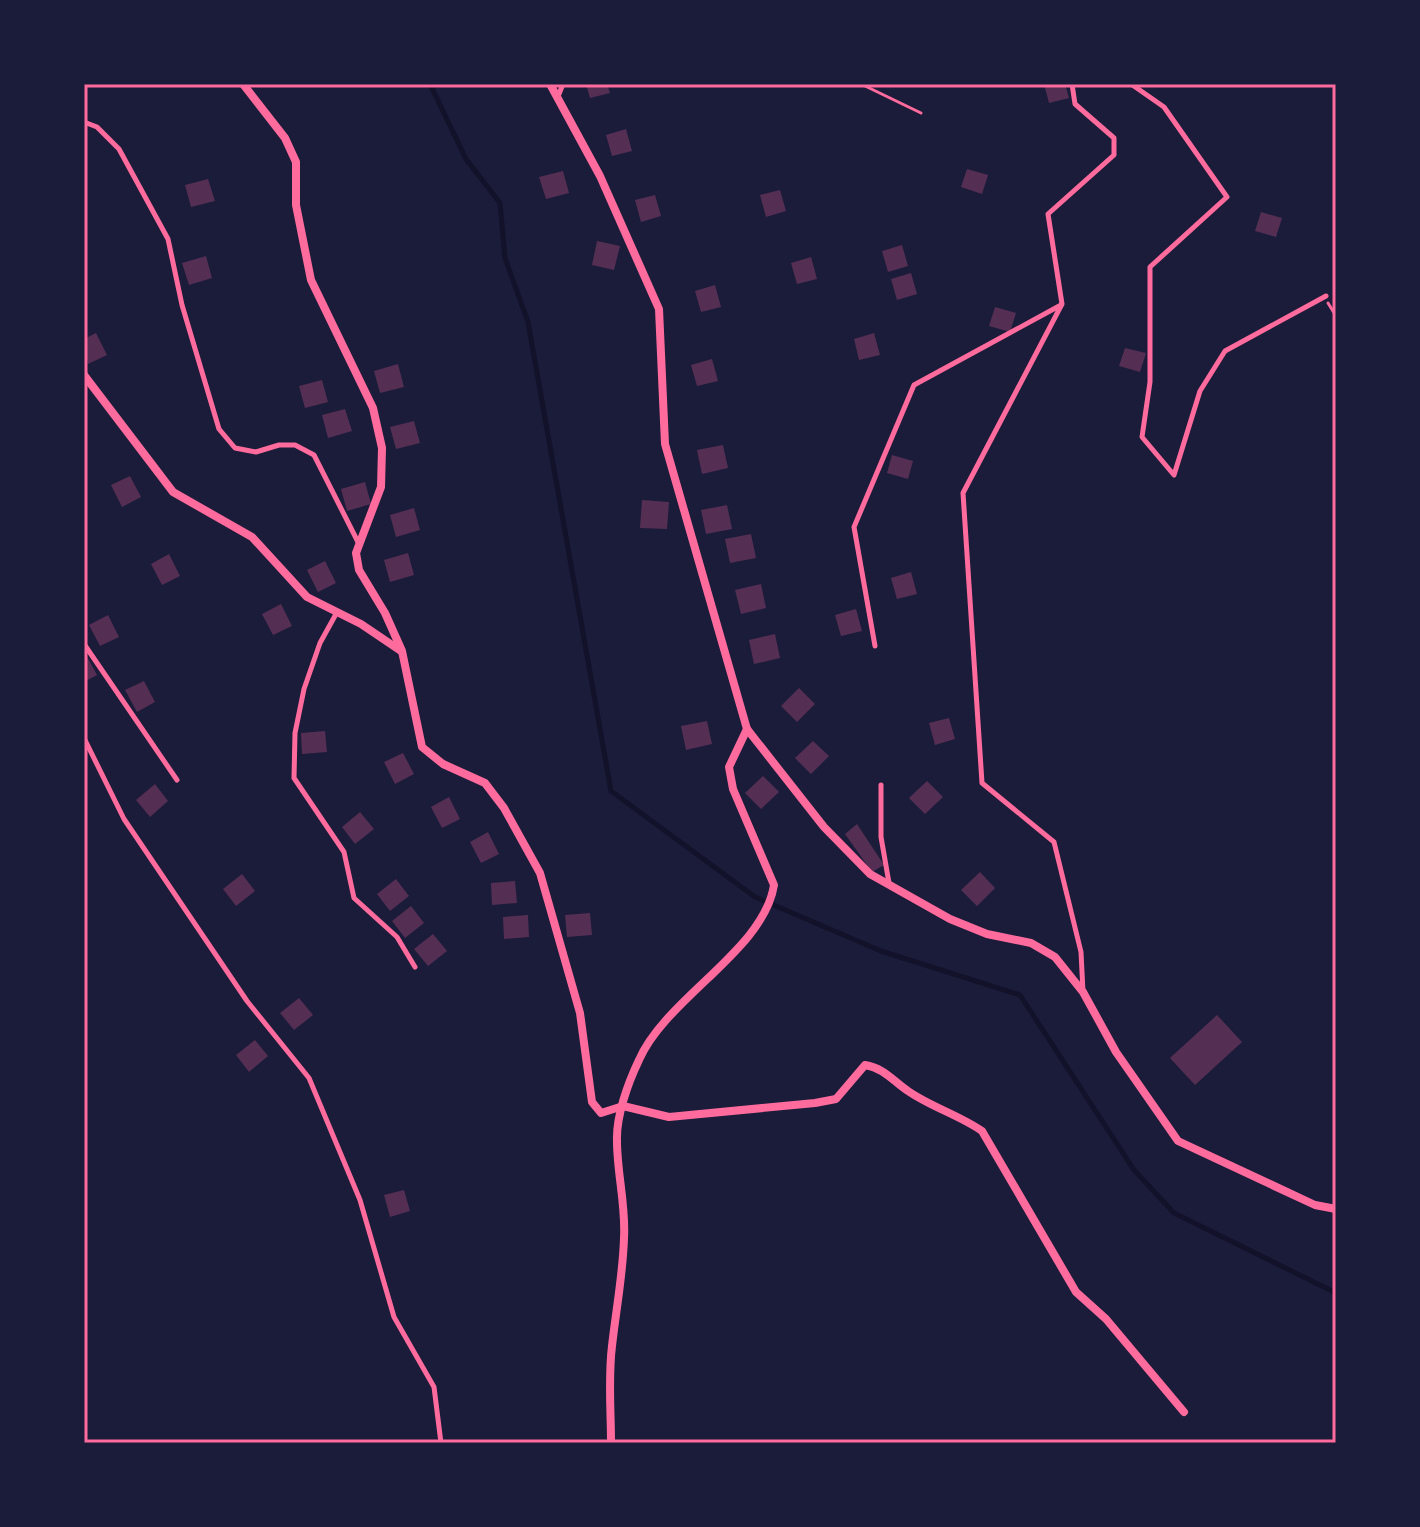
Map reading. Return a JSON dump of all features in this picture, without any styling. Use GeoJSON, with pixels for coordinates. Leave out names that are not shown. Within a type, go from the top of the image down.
{"type":"FeatureCollection","features":[{"type":"Feature","properties":{"kind":"street"},"geometry":{"type":"LineString","coordinates":[[243,84],[285,138],[296,162],[296,205],[311,280],[373,408],[382,448],[381,487],[356,553],[359,570],[385,613],[402,651],[422,747],[443,764],[485,783],[504,808],[540,873],[580,1013],[592,1102],[601,1113],[623,1106],[669,1117],[815,1103],[836,1099],[865,1065],[878,1067],[910,1093],[959,1115],[982,1131],[1076,1292],[1106,1319],[1184,1412]]}},
{"type":"Feature","properties":{"kind":"street"},"geometry":{"type":"LineString","coordinates":[[550,84],[600,176],[659,309],[665,444],[747,729],[824,827],[870,874],[950,919],[987,934],[1031,943],[1055,957],[1083,992],[1116,1052],[1178,1141],[1315,1205],[1336,1209]]}},
{"type":"Feature","properties":{"kind":"street"},"geometry":{"type":"LineString","coordinates":[[84,375],[173,492],[252,537],[307,597],[361,624],[402,651]]}},
{"type":"Feature","properties":{"kind":"street"},"geometry":{"type":"LineString","coordinates":[[611,1443],[611,1349],[625,1235],[617,1138],[623,1106],[639,1058],[668,1015],[723,967],[758,920],[773,892],[774,885],[733,789],[729,767],[747,729]]}},
{"type":"Feature","properties":{"kind":"lane"},"geometry":{"type":"LineString","coordinates":[[556,100],[563,84]]}},
{"type":"Feature","properties":{"kind":"lane"},"geometry":{"type":"LineString","coordinates":[[1072,84],[1075,104],[1114,138],[1114,155],[1048,214],[1062,304],[963,493],[982,783],[1054,842],[1081,952],[1083,992]]}},
{"type":"Feature","properties":{"kind":"lane"},"geometry":{"type":"LineString","coordinates":[[1131,84],[1164,107],[1227,197],[1150,267],[1150,382],[1142,437],[1174,475],[1200,391],[1225,351],[1326,296]]}},
{"type":"Feature","properties":{"kind":"lane"},"geometry":{"type":"LineString","coordinates":[[84,122],[97,127],[119,149],[168,239],[182,305],[219,429],[235,448],[256,452],[279,445],[295,445],[314,455],[359,545]]}},
{"type":"Feature","properties":{"kind":"lane"},"geometry":{"type":"LineString","coordinates":[[875,646],[854,527],[914,385],[1062,304]]}},
{"type":"Feature","properties":{"kind":"lane"},"geometry":{"type":"LineString","coordinates":[[336,614],[320,643],[304,689],[295,733],[294,778],[344,852],[354,898],[397,937],[415,967]]}},
{"type":"Feature","properties":{"kind":"lane"},"geometry":{"type":"LineString","coordinates":[[84,644],[177,780]]}},
{"type":"Feature","properties":{"kind":"lane"},"geometry":{"type":"LineString","coordinates":[[84,738],[124,819],[247,1001],[309,1078],[360,1200],[394,1317],[434,1387],[441,1443]]}},
{"type":"Feature","properties":{"kind":"lane"},"geometry":{"type":"LineString","coordinates":[[881,785],[881,837],[889,884]]}},
{"type":"Feature","properties":{"kind":"path"},"geometry":{"type":"LineString","coordinates":[[861,84],[921,113]]}},
{"type":"Feature","properties":{"kind":"building"},"geometry":{"type":"Polygon","coordinates":[[[586,84],[607,84],[610,93],[590,98],[586,84]]]}},
{"type":"Feature","properties":{"kind":"building"},"geometry":{"type":"Polygon","coordinates":[[[1044,84],[1065,84],[1069,98],[1049,103],[1044,84]]]}},
{"type":"Feature","properties":{"kind":"building"},"geometry":{"type":"Polygon","coordinates":[[[626,129],[632,151],[612,156],[606,135],[626,129]]]}},
{"type":"Feature","properties":{"kind":"building"},"geometry":{"type":"Polygon","coordinates":[[[967,169],[988,175],[982,194],[961,187],[967,169]]]}},
{"type":"Feature","properties":{"kind":"building"},"geometry":{"type":"Polygon","coordinates":[[[563,171],[569,193],[546,199],[539,177],[563,171]]]}},
{"type":"Feature","properties":{"kind":"building"},"geometry":{"type":"Polygon","coordinates":[[[208,179],[215,201],[191,207],[185,185],[208,179]]]}},
{"type":"Feature","properties":{"kind":"building"},"geometry":{"type":"Polygon","coordinates":[[[780,190],[786,211],[766,217],[760,195],[780,190]]]}},
{"type":"Feature","properties":{"kind":"building"},"geometry":{"type":"Polygon","coordinates":[[[655,195],[661,216],[641,222],[635,200],[655,195]]]}},
{"type":"Feature","properties":{"kind":"building"},"geometry":{"type":"Polygon","coordinates":[[[1261,212],[1282,218],[1276,237],[1255,231],[1261,212]]]}},
{"type":"Feature","properties":{"kind":"building"},"geometry":{"type":"Polygon","coordinates":[[[597,241],[620,246],[614,270],[592,265],[597,241]]]}},
{"type":"Feature","properties":{"kind":"building"},"geometry":{"type":"Polygon","coordinates":[[[902,245],[908,266],[888,272],[882,251],[902,245]]]}},
{"type":"Feature","properties":{"kind":"building"},"geometry":{"type":"Polygon","coordinates":[[[206,256],[212,278],[189,285],[182,263],[206,256]]]}},
{"type":"Feature","properties":{"kind":"building"},"geometry":{"type":"Polygon","coordinates":[[[811,257],[817,279],[797,284],[791,263],[811,257]]]}},
{"type":"Feature","properties":{"kind":"building"},"geometry":{"type":"Polygon","coordinates":[[[911,273],[917,294],[897,300],[891,279],[911,273]]]}},
{"type":"Feature","properties":{"kind":"building"},"geometry":{"type":"Polygon","coordinates":[[[715,285],[721,307],[701,312],[695,291],[715,285]]]}},
{"type":"Feature","properties":{"kind":"building"},"geometry":{"type":"Polygon","coordinates":[[[995,307],[1016,313],[1010,332],[989,326],[995,307]]]}},
{"type":"Feature","properties":{"kind":"building"},"geometry":{"type":"Polygon","coordinates":[[[96,333],[107,355],[88,364],[84,339],[96,333]]]}},
{"type":"Feature","properties":{"kind":"building"},"geometry":{"type":"Polygon","coordinates":[[[874,333],[880,355],[859,360],[854,339],[874,333]]]}},
{"type":"Feature","properties":{"kind":"building"},"geometry":{"type":"Polygon","coordinates":[[[1125,348],[1146,353],[1140,372],[1119,366],[1125,348]]]}},
{"type":"Feature","properties":{"kind":"building"},"geometry":{"type":"Polygon","coordinates":[[[712,359],[718,381],[697,386],[691,365],[712,359]]]}},
{"type":"Feature","properties":{"kind":"building"},"geometry":{"type":"Polygon","coordinates":[[[398,364],[404,387],[380,393],[374,371],[398,364]]]}},
{"type":"Feature","properties":{"kind":"building"},"geometry":{"type":"Polygon","coordinates":[[[322,380],[328,402],[305,408],[299,386],[322,380]]]}},
{"type":"Feature","properties":{"kind":"building"},"geometry":{"type":"Polygon","coordinates":[[[345,409],[352,431],[328,438],[322,415],[345,409]]]}},
{"type":"Feature","properties":{"kind":"building"},"geometry":{"type":"Polygon","coordinates":[[[414,421],[420,443],[396,449],[390,427],[414,421]]]}},
{"type":"Feature","properties":{"kind":"building"},"geometry":{"type":"Polygon","coordinates":[[[723,445],[728,468],[702,474],[697,450],[723,445]]]}},
{"type":"Feature","properties":{"kind":"building"},"geometry":{"type":"Polygon","coordinates":[[[892,455],[913,461],[908,479],[887,473],[892,455]]]}},
{"type":"Feature","properties":{"kind":"building"},"geometry":{"type":"Polygon","coordinates":[[[130,476],[141,497],[122,507],[111,485],[130,476]]]}},
{"type":"Feature","properties":{"kind":"building"},"geometry":{"type":"Polygon","coordinates":[[[365,482],[371,504],[347,511],[341,489],[365,482]]]}},
{"type":"Feature","properties":{"kind":"building"},"geometry":{"type":"Polygon","coordinates":[[[642,500],[669,502],[667,529],[640,528],[642,500]]]}},
{"type":"Feature","properties":{"kind":"building"},"geometry":{"type":"Polygon","coordinates":[[[727,505],[732,529],[706,534],[701,510],[727,505]]]}},
{"type":"Feature","properties":{"kind":"building"},"geometry":{"type":"Polygon","coordinates":[[[414,508],[420,530],[396,537],[390,515],[414,508]]]}},
{"type":"Feature","properties":{"kind":"building"},"geometry":{"type":"Polygon","coordinates":[[[751,534],[756,558],[730,563],[725,539],[751,534]]]}},
{"type":"Feature","properties":{"kind":"building"},"geometry":{"type":"Polygon","coordinates":[[[408,553],[414,575],[390,582],[384,560],[408,553]]]}},
{"type":"Feature","properties":{"kind":"building"},"geometry":{"type":"Polygon","coordinates":[[[169,554],[180,576],[162,585],[151,564],[169,554]]]}},
{"type":"Feature","properties":{"kind":"building"},"geometry":{"type":"Polygon","coordinates":[[[325,561],[336,583],[318,592],[307,570],[325,561]]]}},
{"type":"Feature","properties":{"kind":"building"},"geometry":{"type":"Polygon","coordinates":[[[911,572],[917,594],[897,599],[891,578],[911,572]]]}},
{"type":"Feature","properties":{"kind":"building"},"geometry":{"type":"Polygon","coordinates":[[[761,584],[766,608],[741,614],[735,590],[761,584]]]}},
{"type":"Feature","properties":{"kind":"building"},"geometry":{"type":"Polygon","coordinates":[[[281,604],[292,626],[273,635],[262,614],[281,604]]]}},
{"type":"Feature","properties":{"kind":"building"},"geometry":{"type":"Polygon","coordinates":[[[856,609],[862,631],[841,636],[835,615],[856,609]]]}},
{"type":"Feature","properties":{"kind":"building"},"geometry":{"type":"Polygon","coordinates":[[[108,615],[119,637],[100,646],[89,625],[108,615]]]}},
{"type":"Feature","properties":{"kind":"building"},"geometry":{"type":"Polygon","coordinates":[[[775,634],[780,658],[754,664],[749,640],[775,634]]]}},
{"type":"Feature","properties":{"kind":"building"},"geometry":{"type":"Polygon","coordinates":[[[84,651],[97,675],[84,682],[84,651]]]}},
{"type":"Feature","properties":{"kind":"building"},"geometry":{"type":"Polygon","coordinates":[[[144,681],[155,702],[137,712],[125,690],[144,681]]]}},
{"type":"Feature","properties":{"kind":"building"},"geometry":{"type":"Polygon","coordinates":[[[799,688],[815,704],[797,722],[781,706],[799,688]]]}},
{"type":"Feature","properties":{"kind":"building"},"geometry":{"type":"Polygon","coordinates":[[[949,718],[955,739],[935,745],[929,723],[949,718]]]}},
{"type":"Feature","properties":{"kind":"building"},"geometry":{"type":"Polygon","coordinates":[[[707,721],[712,744],[686,750],[681,726],[707,721]]]}},
{"type":"Feature","properties":{"kind":"building"},"geometry":{"type":"Polygon","coordinates":[[[325,731],[327,752],[302,754],[301,733],[325,731]]]}},
{"type":"Feature","properties":{"kind":"building"},"geometry":{"type":"Polygon","coordinates":[[[813,741],[829,756],[811,774],[795,758],[813,741]]]}},
{"type":"Feature","properties":{"kind":"building"},"geometry":{"type":"Polygon","coordinates":[[[403,753],[414,774],[395,784],[384,762],[403,753]]]}},
{"type":"Feature","properties":{"kind":"building"},"geometry":{"type":"Polygon","coordinates":[[[763,776],[779,792],[761,809],[745,793],[763,776]]]}},
{"type":"Feature","properties":{"kind":"building"},"geometry":{"type":"Polygon","coordinates":[[[927,781],[943,797],[925,814],[909,798],[927,781]]]}},
{"type":"Feature","properties":{"kind":"building"},"geometry":{"type":"Polygon","coordinates":[[[155,784],[168,801],[150,817],[136,800],[155,784]]]}},
{"type":"Feature","properties":{"kind":"building"},"geometry":{"type":"Polygon","coordinates":[[[449,797],[460,819],[442,828],[431,807],[449,797]]]}},
{"type":"Feature","properties":{"kind":"building"},"geometry":{"type":"Polygon","coordinates":[[[360,812],[374,829],[355,844],[342,827],[360,812]]]}},
{"type":"Feature","properties":{"kind":"building"},"geometry":{"type":"Polygon","coordinates":[[[857,824],[884,865],[872,872],[845,834],[857,824]]]}},
{"type":"Feature","properties":{"kind":"building"},"geometry":{"type":"Polygon","coordinates":[[[488,832],[499,854],[481,863],[470,842],[488,832]]]}},
{"type":"Feature","properties":{"kind":"building"},"geometry":{"type":"Polygon","coordinates":[[[980,872],[995,888],[977,906],[961,890],[980,872]]]}},
{"type":"Feature","properties":{"kind":"building"},"geometry":{"type":"Polygon","coordinates":[[[242,874],[255,891],[236,906],[223,889],[242,874]]]}},
{"type":"Feature","properties":{"kind":"building"},"geometry":{"type":"Polygon","coordinates":[[[396,879],[409,896],[390,911],[377,894],[396,879]]]}},
{"type":"Feature","properties":{"kind":"building"},"geometry":{"type":"Polygon","coordinates":[[[515,881],[517,903],[492,905],[491,883],[515,881]]]}},
{"type":"Feature","properties":{"kind":"building"},"geometry":{"type":"Polygon","coordinates":[[[411,906],[424,923],[405,938],[392,921],[411,906]]]}},
{"type":"Feature","properties":{"kind":"building"},"geometry":{"type":"Polygon","coordinates":[[[590,913],[592,935],[567,937],[565,915],[590,913]]]}},
{"type":"Feature","properties":{"kind":"building"},"geometry":{"type":"Polygon","coordinates":[[[528,915],[529,937],[504,939],[503,917],[528,915]]]}},
{"type":"Feature","properties":{"kind":"building"},"geometry":{"type":"Polygon","coordinates":[[[433,934],[447,951],[428,966],[414,949],[433,934]]]}},
{"type":"Feature","properties":{"kind":"building"},"geometry":{"type":"Polygon","coordinates":[[[299,998],[313,1015],[294,1030],[280,1013],[299,998]]]}},
{"type":"Feature","properties":{"kind":"building"},"geometry":{"type":"Polygon","coordinates":[[[1217,1015],[1242,1042],[1195,1085],[1170,1058],[1217,1015]]]}},
{"type":"Feature","properties":{"kind":"building"},"geometry":{"type":"Polygon","coordinates":[[[255,1040],[268,1056],[249,1072],[236,1055],[255,1040]]]}},
{"type":"Feature","properties":{"kind":"building"},"geometry":{"type":"Polygon","coordinates":[[[404,1190],[410,1211],[390,1217],[384,1195],[404,1190]]]}},
{"type":"Feature","properties":{"kind":"waterway"},"geometry":{"type":"LineString","coordinates":[[430,84],[466,159],[500,203],[505,258],[528,322],[611,791],[755,897],[881,951],[1020,995],[1134,1170],[1174,1213],[1336,1293]]}}]}
